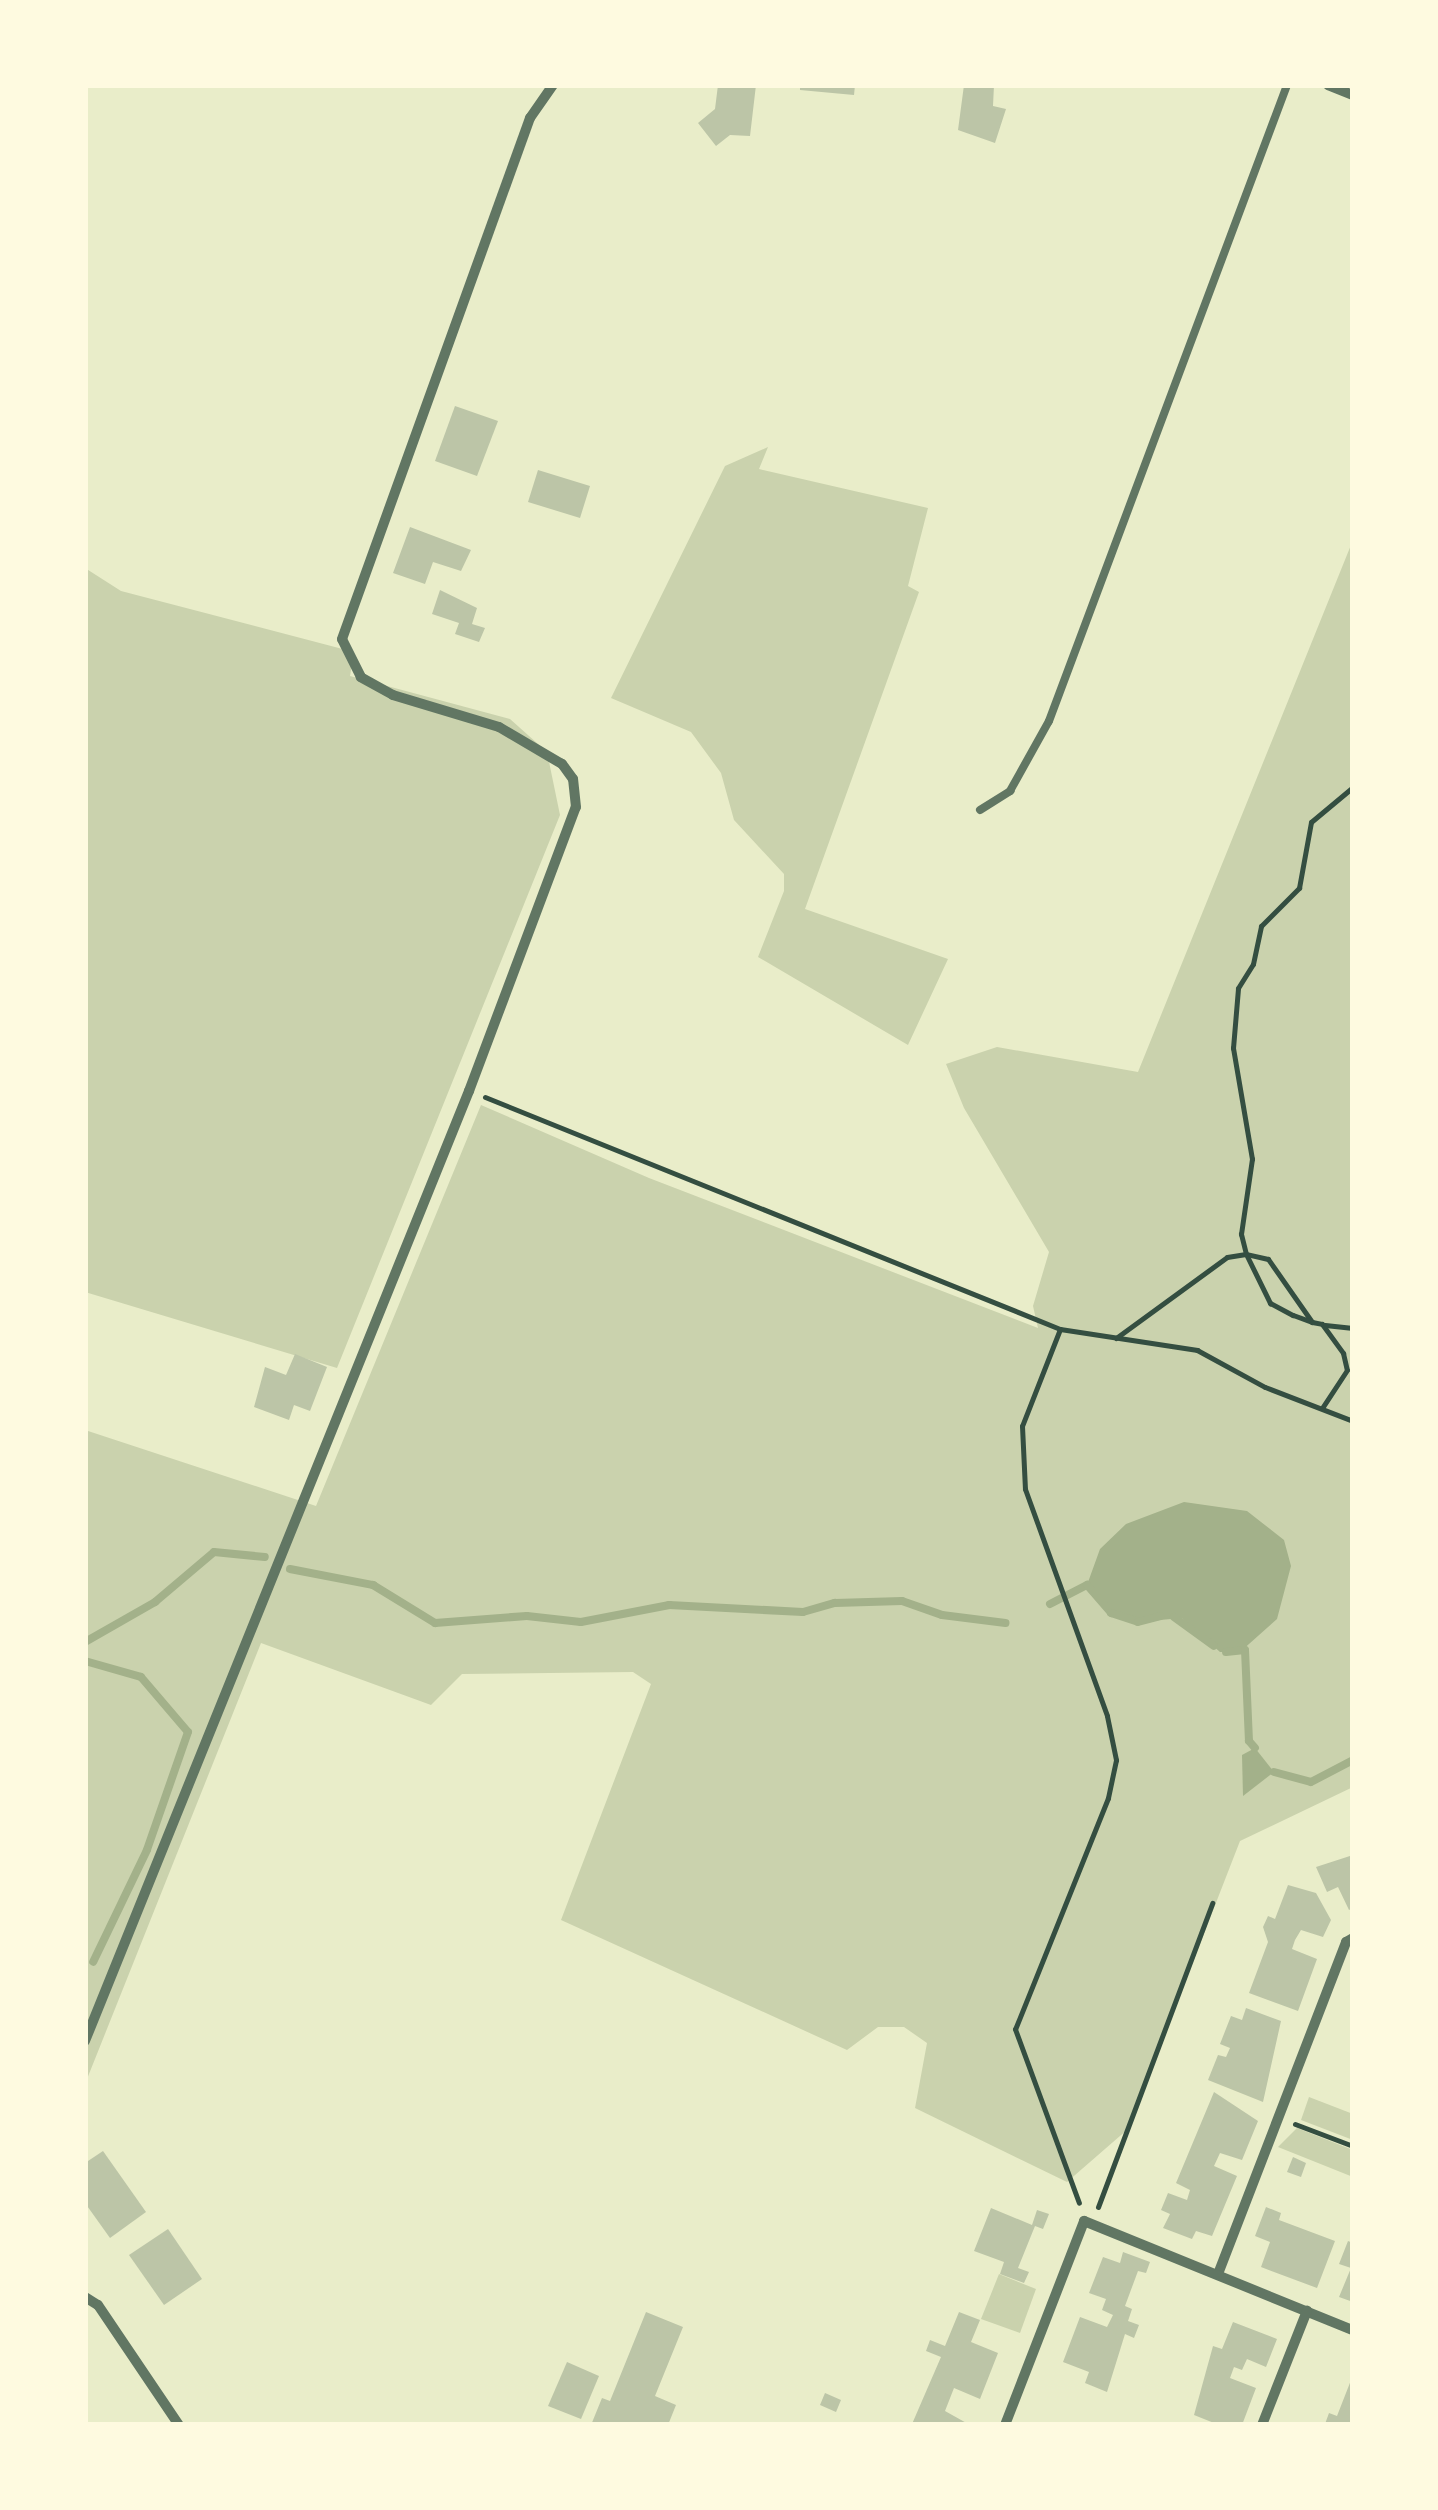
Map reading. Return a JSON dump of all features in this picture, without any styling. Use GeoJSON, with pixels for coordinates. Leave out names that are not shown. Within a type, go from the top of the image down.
{"type":"FeatureCollection","features":[{"type":"Feature","properties":{"kind":"street"},"geometry":{"type":"LineString","coordinates":[[85,2041],[469,1091],[576,807],[573,779],[562,764],[499,727],[393,695],[361,677],[342,638],[530,118],[553,85]]}},
{"type":"Feature","properties":{"kind":"street"},"geometry":{"type":"LineString","coordinates":[[1328,85],[1353,95]]}},
{"type":"Feature","properties":{"kind":"street"},"geometry":{"type":"LineString","coordinates":[[1218,2274],[1282,2119],[1346,1942],[1353,1938]]}},
{"type":"Feature","properties":{"kind":"street"},"geometry":{"type":"LineString","coordinates":[[1005,2425],[1088,2222],[1353,2330]]}},
{"type":"Feature","properties":{"kind":"street"},"geometry":{"type":"LineString","coordinates":[[85,2297],[98,2305],[179,2425]]}},
{"type":"Feature","properties":{"kind":"street"},"geometry":{"type":"LineString","coordinates":[[1262,2425],[1307,2311]]}},
{"type":"Feature","properties":{"kind":"lane"},"geometry":{"type":"LineString","coordinates":[[980,810],[1010,791],[1028,766],[1056,703],[1286,85]]}},
{"type":"Feature","properties":{"kind":"path"},"geometry":{"type":"LineString","coordinates":[[1353,788],[1310,822],[1299,888],[1273,906],[1261,926],[1253,964],[1238,988],[1233,1048],[1252,1159],[1241,1234],[1246,1254],[1270,1303],[1312,1322],[1353,1328]]}},
{"type":"Feature","properties":{"kind":"path"},"geometry":{"type":"LineString","coordinates":[[469,1091],[1060,1329],[1197,1350],[1265,1387],[1353,1421]]}},
{"type":"Feature","properties":{"kind":"path"},"geometry":{"type":"LineString","coordinates":[[1115,1339],[1148,1320],[1227,1257],[1246,1254],[1268,1259],[1312,1322]]}},
{"type":"Feature","properties":{"kind":"path"},"geometry":{"type":"LineString","coordinates":[[1322,1324],[1350,1369],[1322,1408]]}},
{"type":"Feature","properties":{"kind":"path"},"geometry":{"type":"LineString","coordinates":[[1060,1329],[1021,1441],[1033,1518],[1072,1619],[1116,1760],[1108,1798],[1015,2029],[1088,2222]]}},
{"type":"Feature","properties":{"kind":"path"},"geometry":{"type":"LineString","coordinates":[[1088,2222],[1212,1903]]}},
{"type":"Feature","properties":{"kind":"path"},"geometry":{"type":"LineString","coordinates":[[1282,2119],[1353,2146]]}},
{"type":"Feature","properties":{"kind":"shaded area"},"geometry":{"type":"Polygon","coordinates":[[[768,447],[759,469],[928,508],[908,586],[919,592],[805,909],[948,959],[908,1045],[758,957],[784,891],[784,874],[734,820],[721,773],[691,732],[611,698],[725,466],[768,447]]]}},
{"type":"Feature","properties":{"kind":"shaded area"},"geometry":{"type":"Polygon","coordinates":[[[1353,540],[1353,1787],[1240,1841],[1128,2129],[1067,2182],[915,2108],[927,2043],[904,2027],[878,2027],[847,2050],[561,1920],[651,1684],[633,1672],[462,1674],[431,1705],[261,1643],[85,2084],[85,1430],[316,1506],[481,1105],[649,1178],[1038,1328],[1033,1306],[1049,1252],[964,1108],[946,1064],[997,1047],[1138,1072],[1353,540]]]}},
{"type":"Feature","properties":{"kind":"shaded area"},"geometry":{"type":"Polygon","coordinates":[[[85,568],[121,591],[354,652],[350,676],[510,719],[547,752],[560,815],[337,1368],[85,1292],[85,568]]]}},
{"type":"Feature","properties":{"kind":"shaded area"},"geometry":{"type":"Polygon","coordinates":[[[1184,1502],[1247,1511],[1284,1540],[1291,1566],[1277,1619],[1240,1652],[1220,1652],[1182,1618],[1138,1622],[1111,1613],[1087,1585],[1100,1549],[1126,1524],[1184,1502]]]}},
{"type":"Feature","properties":{"kind":"shaded area"},"geometry":{"type":"Polygon","coordinates":[[[1255,1748],[1274,1772],[1243,1796],[1242,1755],[1255,1748]]]}},
{"type":"Feature","properties":{"kind":"shaded area"},"geometry":{"type":"Polygon","coordinates":[[[1309,2097],[1353,2114],[1353,2140],[1301,2120],[1309,2097]]]}},
{"type":"Feature","properties":{"kind":"shaded area"},"geometry":{"type":"Polygon","coordinates":[[[1297,2128],[1353,2150],[1353,2177],[1278,2147],[1297,2128]]]}},
{"type":"Feature","properties":{"kind":"shaded area"},"geometry":{"type":"Polygon","coordinates":[[[999,2274],[1036,2289],[1020,2333],[981,2319],[999,2274]]]}},
{"type":"Feature","properties":{"kind":"building"},"geometry":{"type":"Polygon","coordinates":[[[718,85],[756,85],[750,136],[730,135],[716,146],[698,123],[715,109],[718,85]]]}},
{"type":"Feature","properties":{"kind":"building"},"geometry":{"type":"Polygon","coordinates":[[[800,85],[855,85],[854,95],[800,90],[800,85]]]}},
{"type":"Feature","properties":{"kind":"building"},"geometry":{"type":"Polygon","coordinates":[[[964,85],[994,85],[993,106],[1006,109],[995,143],[958,130],[964,85]]]}},
{"type":"Feature","properties":{"kind":"building"},"geometry":{"type":"Polygon","coordinates":[[[455,406],[498,421],[477,476],[435,461],[455,406]]]}},
{"type":"Feature","properties":{"kind":"building"},"geometry":{"type":"Polygon","coordinates":[[[538,470],[590,486],[580,518],[528,502],[538,470]]]}},
{"type":"Feature","properties":{"kind":"building"},"geometry":{"type":"Polygon","coordinates":[[[410,527],[471,550],[461,571],[433,562],[425,584],[393,573],[410,527]]]}},
{"type":"Feature","properties":{"kind":"building"},"geometry":{"type":"Polygon","coordinates":[[[440,590],[477,608],[472,624],[485,628],[479,642],[455,634],[459,623],[432,614],[440,590]]]}},
{"type":"Feature","properties":{"kind":"building"},"geometry":{"type":"Polygon","coordinates":[[[295,1354],[327,1367],[310,1411],[294,1405],[289,1420],[254,1407],[265,1367],[286,1375],[295,1354]]]}},
{"type":"Feature","properties":{"kind":"building"},"geometry":{"type":"Polygon","coordinates":[[[1353,1855],[1353,1908],[1349,1910],[1338,1887],[1327,1892],[1316,1867],[1353,1855]]]}},
{"type":"Feature","properties":{"kind":"building"},"geometry":{"type":"Polygon","coordinates":[[[1288,1885],[1316,1893],[1331,1920],[1323,1937],[1301,1930],[1295,1940],[1292,1949],[1317,1959],[1298,2011],[1249,1993],[1268,1942],[1263,1927],[1268,1916],[1275,1919],[1288,1885]]]}},
{"type":"Feature","properties":{"kind":"building"},"geometry":{"type":"Polygon","coordinates":[[[1246,2008],[1281,2021],[1263,2102],[1208,2080],[1218,2055],[1226,2057],[1230,2048],[1220,2044],[1231,2016],[1242,2020],[1246,2008]]]}},
{"type":"Feature","properties":{"kind":"building"},"geometry":{"type":"Polygon","coordinates":[[[1214,2092],[1258,2121],[1242,2160],[1220,2153],[1214,2166],[1237,2176],[1212,2236],[1196,2231],[1192,2239],[1163,2228],[1170,2214],[1161,2210],[1168,2193],[1187,2200],[1190,2190],[1176,2183],[1214,2092]]]}},
{"type":"Feature","properties":{"kind":"building"},"geometry":{"type":"Polygon","coordinates":[[[103,2151],[146,2212],[110,2238],[85,2203],[85,2163],[103,2151]]]}},
{"type":"Feature","properties":{"kind":"building"},"geometry":{"type":"Polygon","coordinates":[[[1293,2157],[1306,2163],[1301,2177],[1287,2172],[1293,2157]]]}},
{"type":"Feature","properties":{"kind":"building"},"geometry":{"type":"Polygon","coordinates":[[[1266,2207],[1281,2213],[1279,2220],[1335,2241],[1317,2288],[1261,2267],[1270,2242],[1255,2236],[1266,2207]]]}},
{"type":"Feature","properties":{"kind":"building"},"geometry":{"type":"Polygon","coordinates":[[[991,2208],[1032,2225],[1037,2210],[1049,2214],[1043,2229],[1035,2226],[1018,2268],[1029,2272],[1024,2283],[1000,2274],[1004,2262],[974,2251],[991,2208]]]}},
{"type":"Feature","properties":{"kind":"building"},"geometry":{"type":"Polygon","coordinates":[[[168,2229],[202,2279],[164,2305],[129,2255],[168,2229]]]}},
{"type":"Feature","properties":{"kind":"building"},"geometry":{"type":"Polygon","coordinates":[[[1348,2241],[1353,2243],[1353,2302],[1339,2297],[1351,2268],[1339,2264],[1348,2241]]]}},
{"type":"Feature","properties":{"kind":"building"},"geometry":{"type":"Polygon","coordinates":[[[1123,2252],[1150,2262],[1146,2273],[1138,2271],[1125,2306],[1132,2309],[1128,2321],[1139,2325],[1134,2338],[1125,2334],[1107,2392],[1085,2383],[1089,2372],[1063,2362],[1080,2317],[1107,2327],[1113,2315],[1102,2310],[1106,2299],[1089,2293],[1103,2257],[1120,2263],[1123,2252]]]}},
{"type":"Feature","properties":{"kind":"building"},"geometry":{"type":"Polygon","coordinates":[[[646,2312],[683,2327],[655,2396],[676,2405],[668,2425],[591,2425],[602,2398],[610,2401],[646,2312]]]}},
{"type":"Feature","properties":{"kind":"building"},"geometry":{"type":"Polygon","coordinates":[[[959,2312],[980,2320],[971,2342],[998,2353],[980,2399],[954,2388],[945,2411],[970,2425],[912,2424],[941,2357],[926,2351],[930,2340],[945,2346],[959,2312]]]}},
{"type":"Feature","properties":{"kind":"building"},"geometry":{"type":"Polygon","coordinates":[[[1233,2322],[1277,2339],[1266,2367],[1247,2359],[1242,2370],[1234,2367],[1230,2378],[1256,2388],[1242,2425],[1219,2425],[1194,2415],[1213,2346],[1222,2349],[1233,2322]]]}},
{"type":"Feature","properties":{"kind":"building"},"geometry":{"type":"Polygon","coordinates":[[[567,2362],[599,2376],[581,2419],[548,2406],[567,2362]]]}},
{"type":"Feature","properties":{"kind":"building"},"geometry":{"type":"Polygon","coordinates":[[[1353,2375],[1353,2425],[1312,2425],[1325,2424],[1329,2413],[1337,2416],[1353,2375]]]}},
{"type":"Feature","properties":{"kind":"building"},"geometry":{"type":"Polygon","coordinates":[[[825,2393],[841,2400],[836,2412],[820,2405],[825,2393]]]}},
{"type":"Feature","properties":{"kind":"waterway"},"geometry":{"type":"LineString","coordinates":[[85,1642],[155,1602],[214,1552],[265,1557]]}},
{"type":"Feature","properties":{"kind":"waterway"},"geometry":{"type":"LineString","coordinates":[[290,1569],[373,1585],[435,1623],[527,1616],[581,1622],[669,1605],[803,1612],[835,1603],[902,1601],[942,1615],[1005,1623]]}},
{"type":"Feature","properties":{"kind":"waterway"},"geometry":{"type":"LineString","coordinates":[[1050,1604],[1087,1585],[1111,1613],[1138,1622],[1160,1616]]}},
{"type":"Feature","properties":{"kind":"waterway"},"geometry":{"type":"LineString","coordinates":[[1174,1617],[1214,1646]]}},
{"type":"Feature","properties":{"kind":"waterway"},"geometry":{"type":"LineString","coordinates":[[1226,1652],[1245,1650],[1249,1741],[1255,1748]]}},
{"type":"Feature","properties":{"kind":"waterway"},"geometry":{"type":"LineString","coordinates":[[85,1661],[141,1677],[188,1732],[147,1850],[93,1962]]}},
{"type":"Feature","properties":{"kind":"waterway"},"geometry":{"type":"LineString","coordinates":[[1274,1772],[1311,1782],[1353,1760]]}}]}
